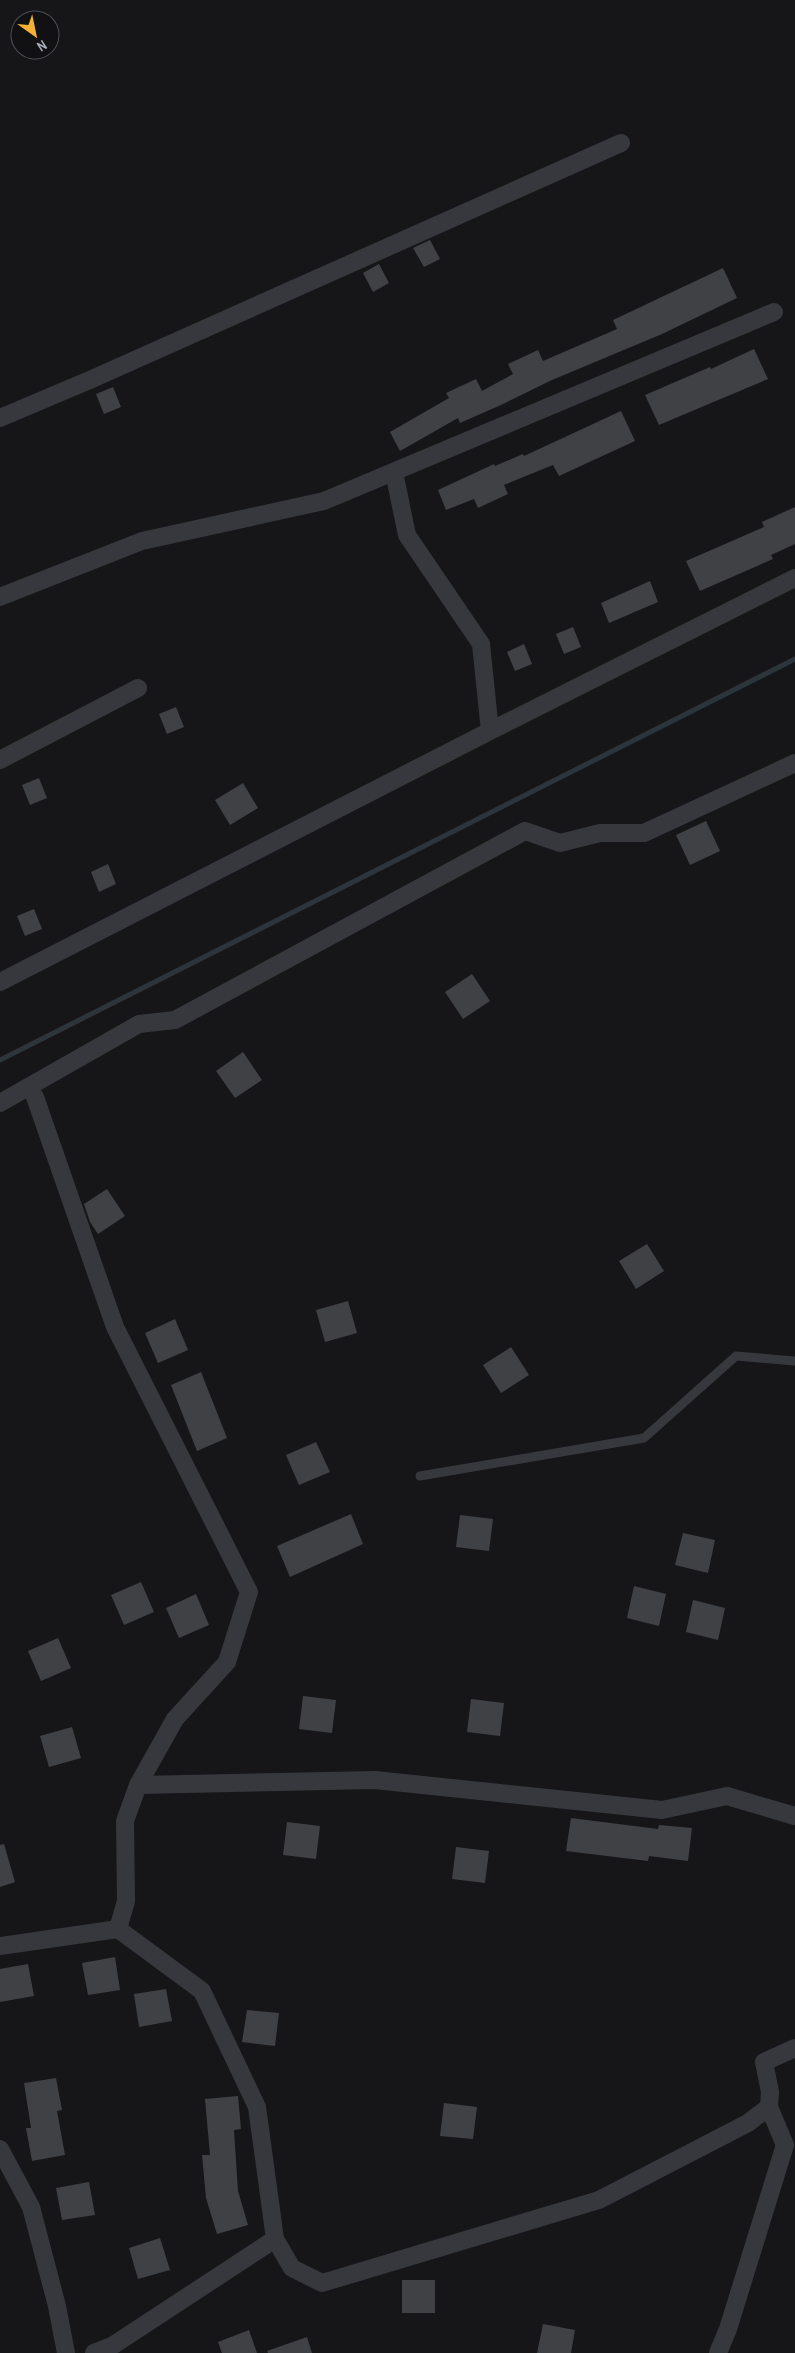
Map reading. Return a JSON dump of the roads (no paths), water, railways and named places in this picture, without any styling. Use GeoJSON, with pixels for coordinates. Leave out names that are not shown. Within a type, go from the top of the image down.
{"type":"FeatureCollection","features":[{"type":"Feature","properties":{"kind":"street"},"geometry":{"type":"LineString","coordinates":[[0,418],[92,379],[621,143]]}},
{"type":"Feature","properties":{"kind":"street"},"geometry":{"type":"LineString","coordinates":[[0,597],[142,541],[324,501],[774,312]]}},
{"type":"Feature","properties":{"kind":"street"},"geometry":{"type":"LineString","coordinates":[[394,472],[407,535],[480,644],[490,731]]}},
{"type":"Feature","properties":{"kind":"street"},"geometry":{"type":"LineString","coordinates":[[0,982],[490,731],[795,578]]}},
{"type":"Feature","properties":{"kind":"street"},"geometry":{"type":"LineString","coordinates":[[0,760],[138,688]]}},
{"type":"Feature","properties":{"kind":"street"},"geometry":{"type":"LineString","coordinates":[[0,1103],[139,1024],[175,1020],[525,831],[560,843],[600,834],[644,833],[795,763]]}},
{"type":"Feature","properties":{"kind":"street"},"geometry":{"type":"LineString","coordinates":[[36,1097],[115,1327],[249,1592],[227,1662],[175,1720],[138,1784],[125,1821],[126,1901],[118,1930]]}},
{"type":"Feature","properties":{"kind":"street"},"geometry":{"type":"LineString","coordinates":[[138,1784],[375,1780],[662,1810],[726,1796],[795,1816]]}},
{"type":"Feature","properties":{"kind":"street"},"geometry":{"type":"LineString","coordinates":[[0,1946],[118,1930],[202,1991],[257,2107],[275,2239],[292,2268],[322,2283],[599,2200],[748,2123],[769,2107]]}},
{"type":"Feature","properties":{"kind":"street"},"geometry":{"type":"LineString","coordinates":[[718,2353],[728,2330],[785,2144],[769,2107],[770,2092],[764,2062],[795,2048]]}},
{"type":"Feature","properties":{"kind":"street"},"geometry":{"type":"LineString","coordinates":[[0,2149],[31,2207],[57,2306],[66,2353]]}},
{"type":"Feature","properties":{"kind":"street"},"geometry":{"type":"LineString","coordinates":[[94,2353],[112,2346],[275,2239]]}},
{"type":"Feature","properties":{"kind":"lane"},"geometry":{"type":"LineString","coordinates":[[420,1476],[644,1438],[736,1356],[795,1361]]}},
{"type":"Feature","properties":{"kind":"waterway"},"geometry":{"type":"LineString","coordinates":[[0,1060],[795,659]]}}]}
